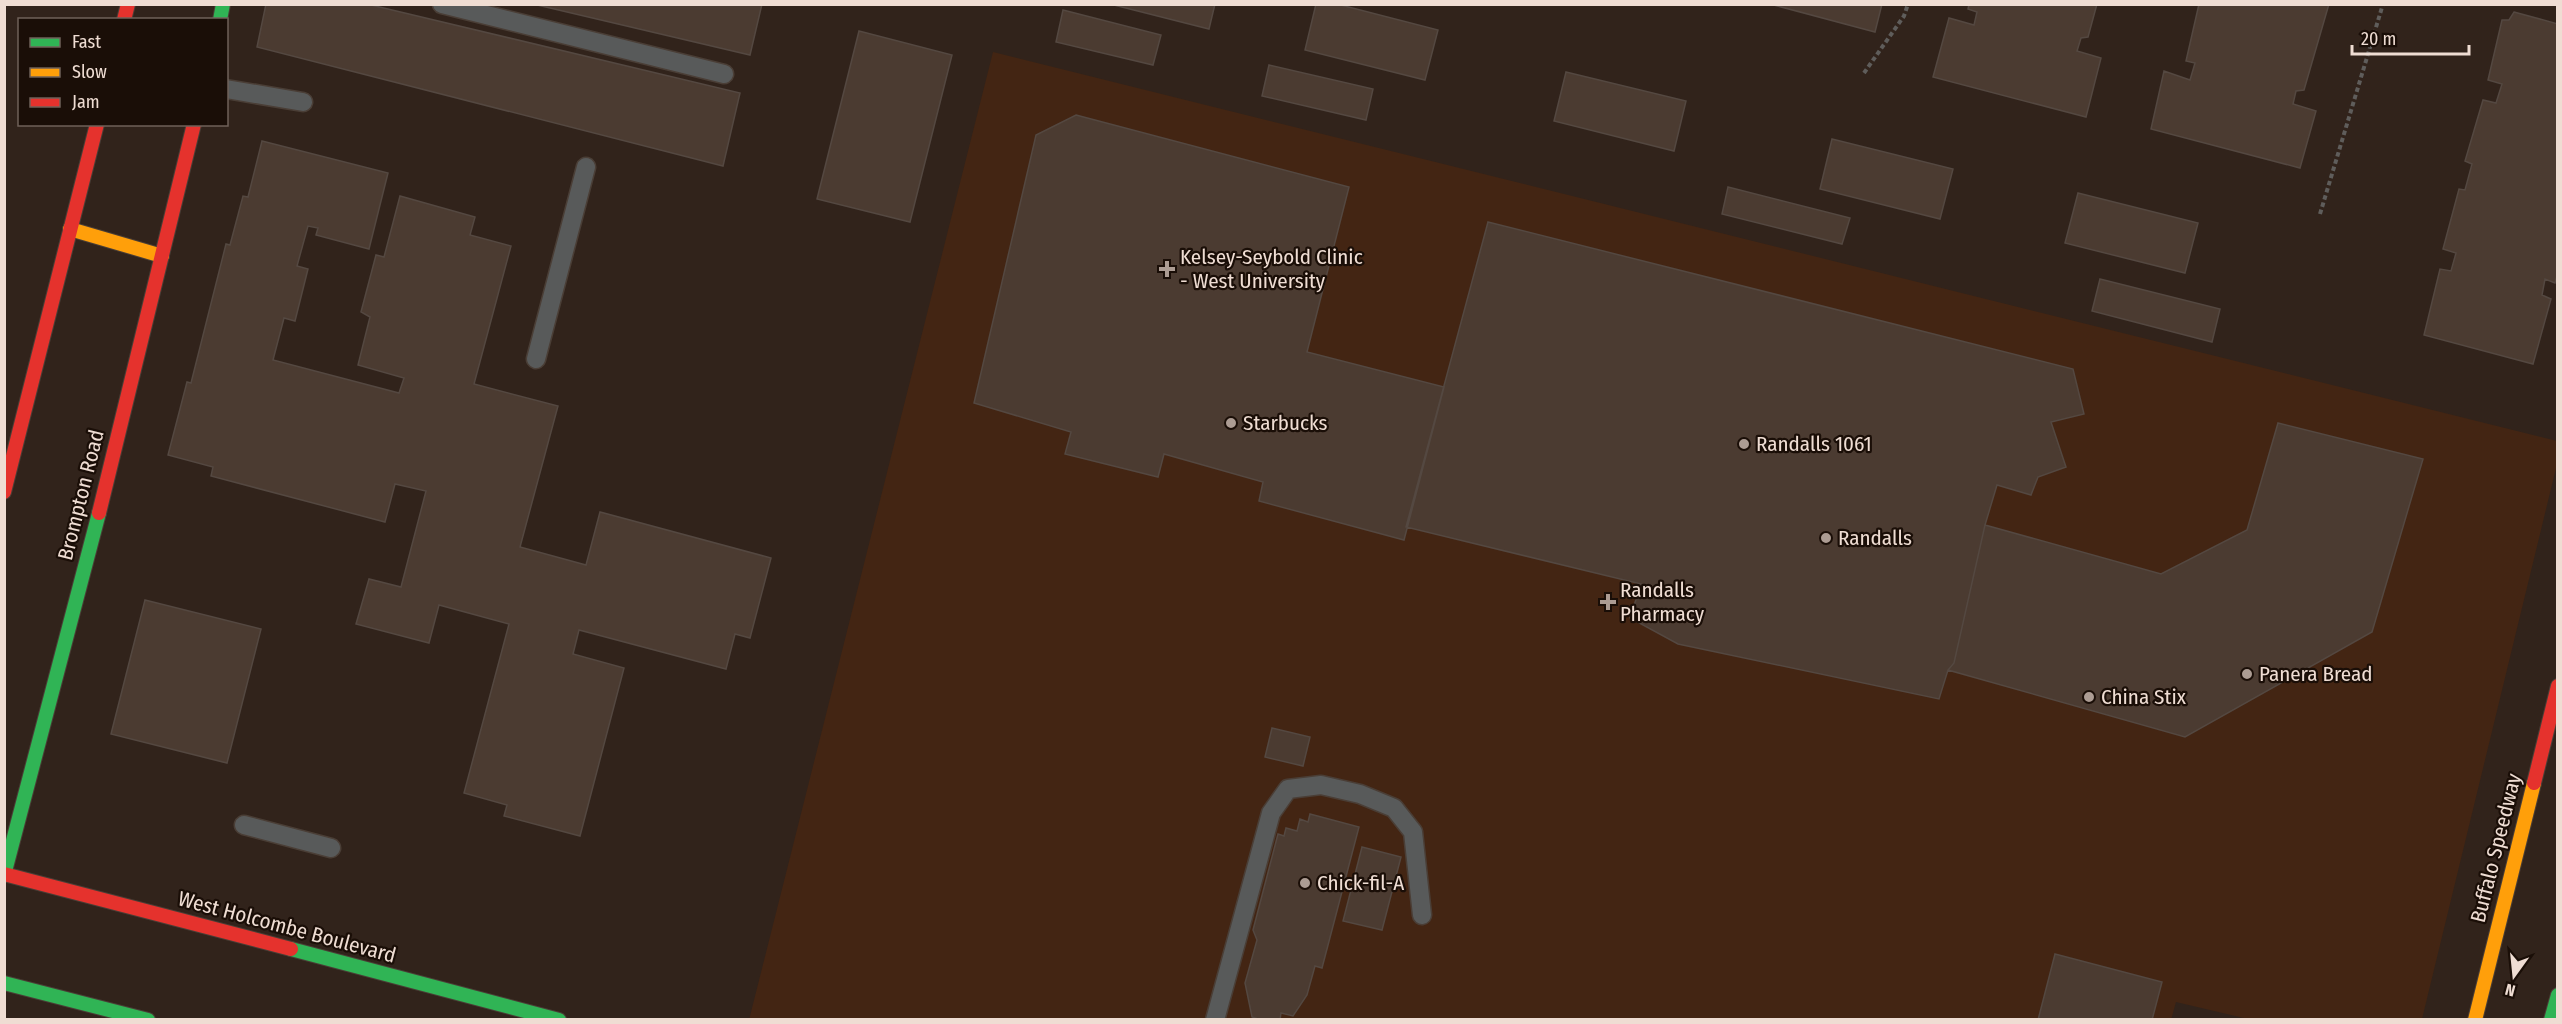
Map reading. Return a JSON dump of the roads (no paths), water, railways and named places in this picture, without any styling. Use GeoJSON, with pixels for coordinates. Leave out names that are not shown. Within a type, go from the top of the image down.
{"type":"FeatureCollection","features":[{"type":"Feature","properties":{"kind":"street"},"geometry":{"type":"LineString","coordinates":[[4,492],[96,126]]}},
{"type":"Feature","properties":{"kind":"street","name":"Brompton Road"},"geometry":{"type":"LineString","coordinates":[[5,875],[98,518],[194,126]]}},
{"type":"Feature","properties":{"kind":"street"},"geometry":{"type":"LineString","coordinates":[[70,229],[162,256]]}},
{"type":"Feature","properties":{"kind":"street","name":"Buffalo Speedway"},"geometry":{"type":"LineString","coordinates":[[2475,1020],[2554,720],[2558,686]]}},
{"type":"Feature","properties":{"kind":"street","name":"West Holcombe Boulevard"},"geometry":{"type":"LineString","coordinates":[[5,875],[559,1020]]}},
{"type":"Feature","properties":{"kind":"street"},"geometry":{"type":"LineString","coordinates":[[4,982],[148,1020]]}},
{"type":"Feature","properties":{"kind":"street"},"geometry":{"type":"LineString","coordinates":[[2551,1020],[2558,995]]}},
{"type":"Feature","properties":{"kind":"lane"},"geometry":{"type":"LineString","coordinates":[[442,4],[724,74]]}},
{"type":"Feature","properties":{"kind":"lane"},"geometry":{"type":"LineString","coordinates":[[228,89],[303,102]]}},
{"type":"Feature","properties":{"kind":"lane"},"geometry":{"type":"LineString","coordinates":[[536,359],[586,166]]}},
{"type":"Feature","properties":{"kind":"lane"},"geometry":{"type":"LineString","coordinates":[[1215,1020],[1271,813],[1288,789],[1321,785],[1360,794],[1394,808],[1413,832],[1422,915]]}},
{"type":"Feature","properties":{"kind":"lane"},"geometry":{"type":"LineString","coordinates":[[244,825],[330,848]]}},
{"type":"Feature","properties":{"kind":"place","name":"Kelsey-Seybold Clinic - West University"},"geometry":{"type":"Point","coordinates":[1167,269]}},
{"type":"Feature","properties":{"kind":"place","name":"Starbucks"},"geometry":{"type":"Point","coordinates":[1231,423]}},
{"type":"Feature","properties":{"kind":"place","name":"Randalls 1061"},"geometry":{"type":"Point","coordinates":[1744,444]}},
{"type":"Feature","properties":{"kind":"place","name":"Randalls"},"geometry":{"type":"Point","coordinates":[1826,538]}},
{"type":"Feature","properties":{"kind":"place","name":"Randalls Pharmacy"},"geometry":{"type":"Point","coordinates":[1608,602]}},
{"type":"Feature","properties":{"kind":"place","name":"Panera Bread"},"geometry":{"type":"Point","coordinates":[2247,674]}},
{"type":"Feature","properties":{"kind":"place","name":"China Stix"},"geometry":{"type":"Point","coordinates":[2089,697]}},
{"type":"Feature","properties":{"kind":"place","name":"Chick-fil-A"},"geometry":{"type":"Point","coordinates":[1305,883]}}]}
